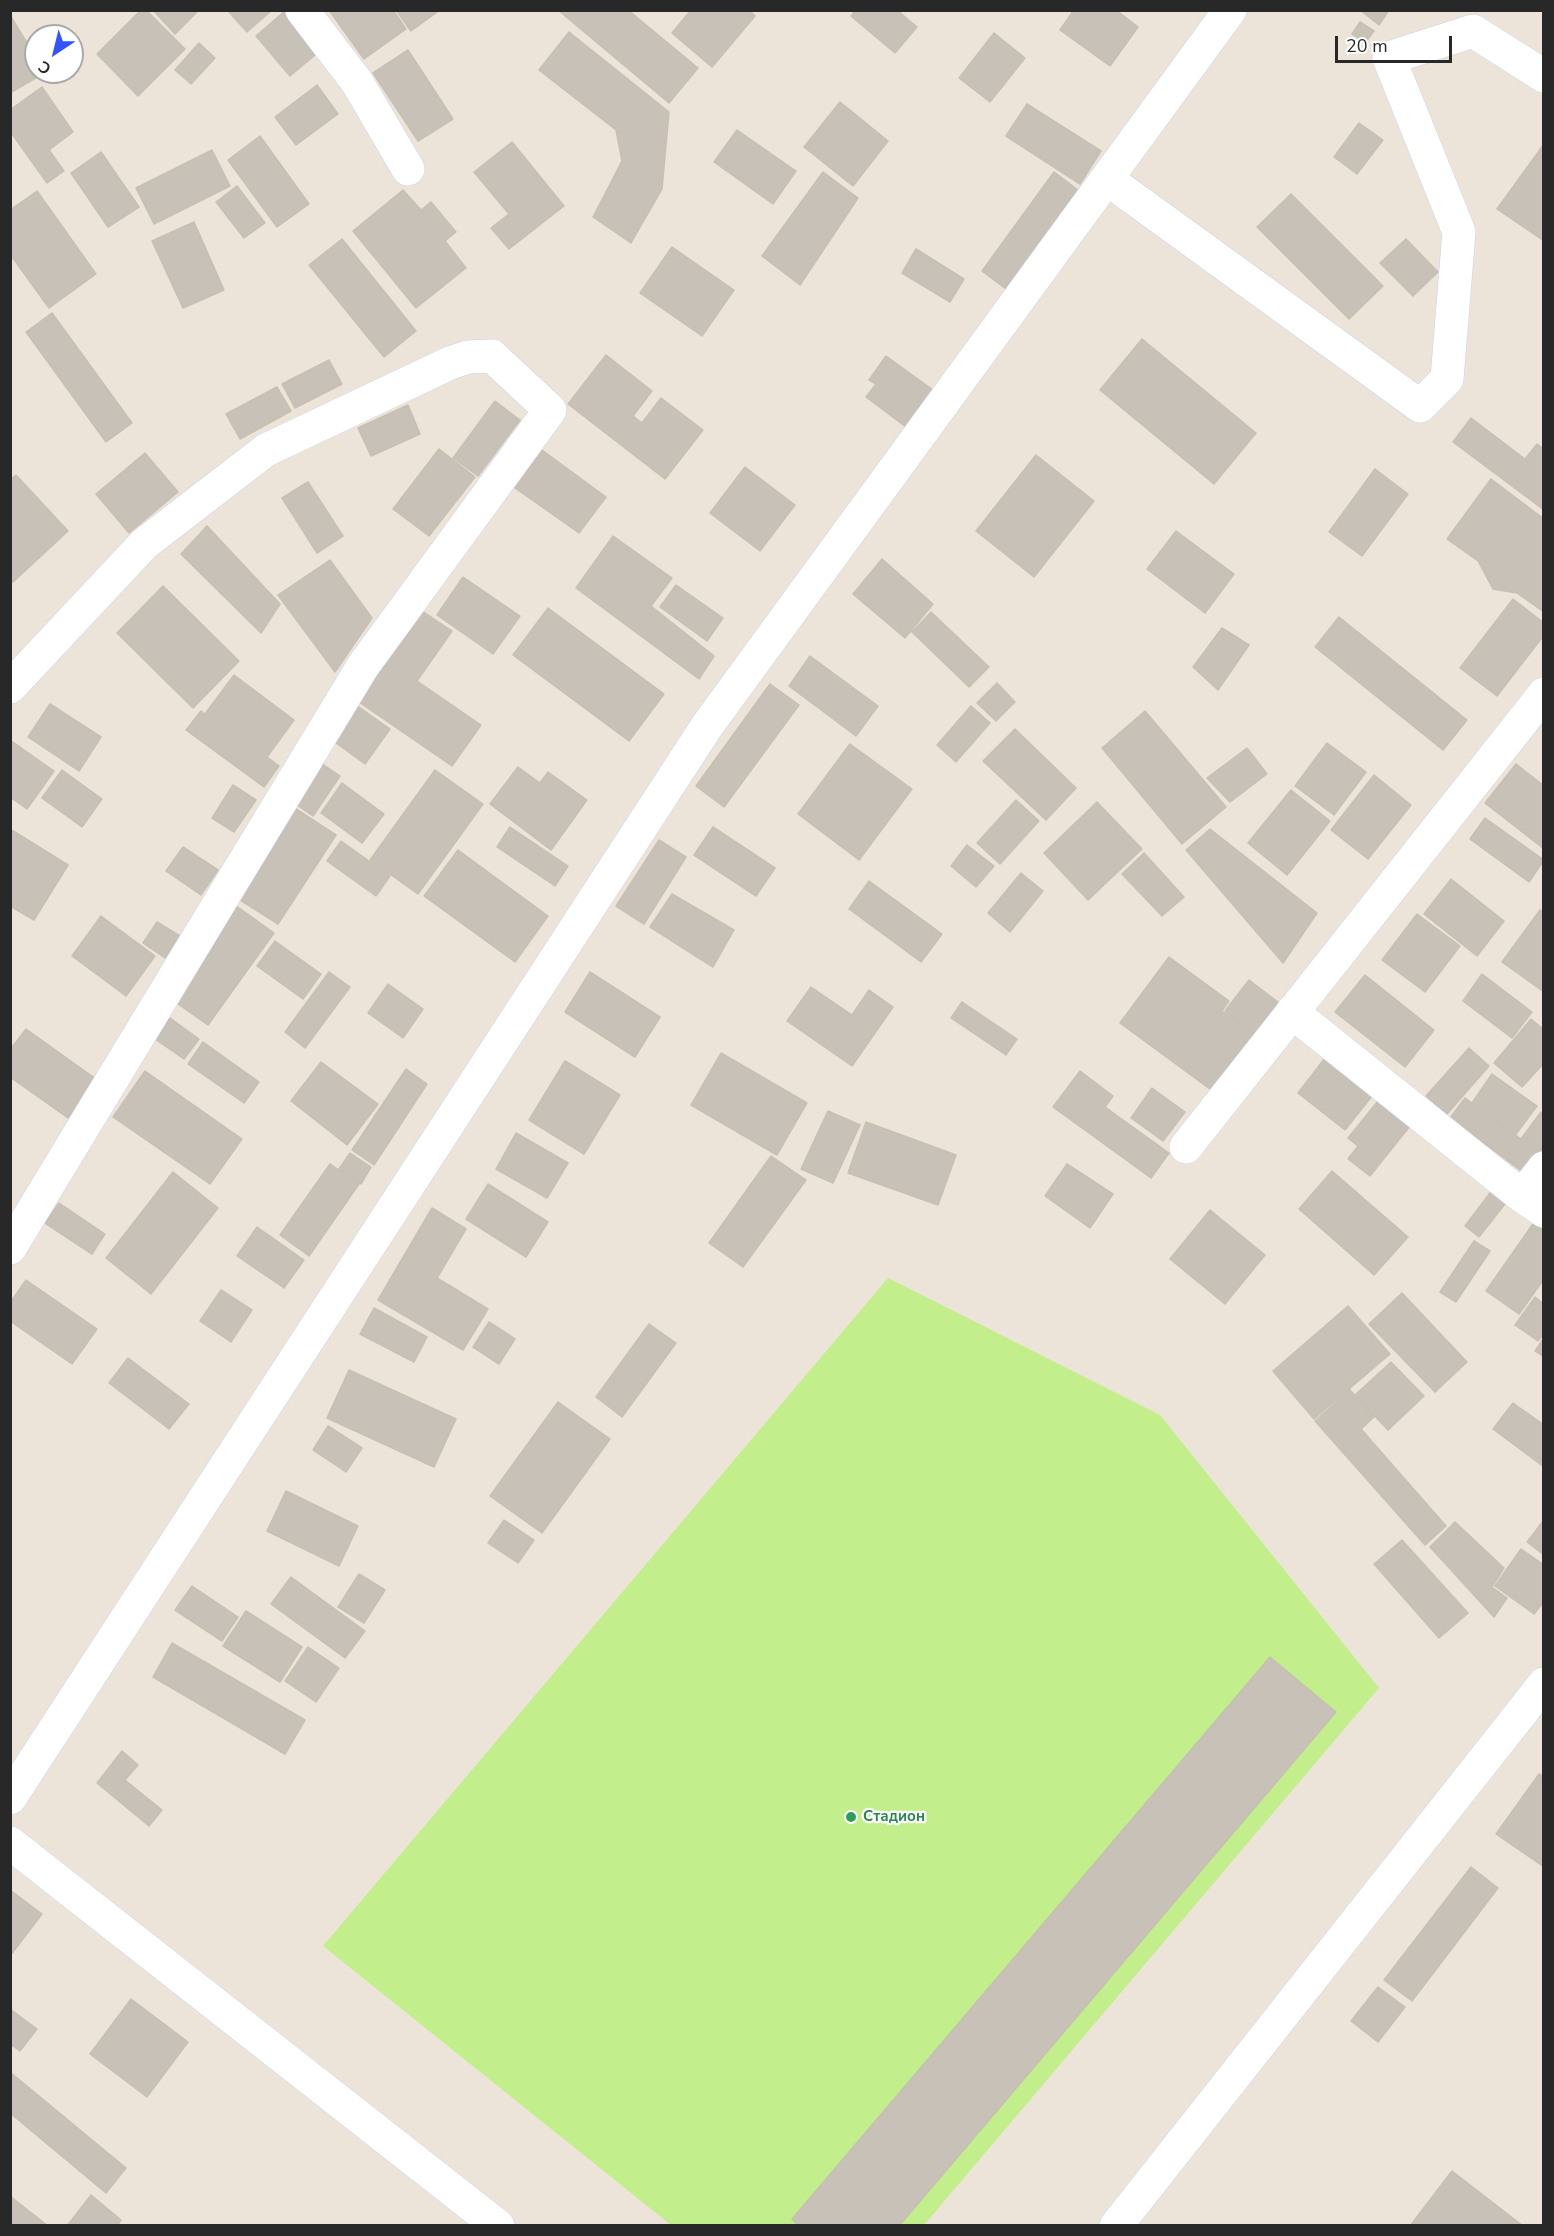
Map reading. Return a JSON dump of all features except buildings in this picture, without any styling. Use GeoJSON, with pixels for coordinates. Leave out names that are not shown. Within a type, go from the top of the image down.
{"type":"FeatureCollection","features":[{"type":"Feature","properties":{"kind":"street"},"geometry":{"type":"LineString","coordinates":[[302,10],[357,82],[408,169]]}},
{"type":"Feature","properties":{"kind":"street"},"geometry":{"type":"LineString","coordinates":[[10,1798],[707,726],[1230,10]]}},
{"type":"Feature","properties":{"kind":"street"},"geometry":{"type":"LineString","coordinates":[[1107,179],[1420,406],[1447,379],[1459,232],[1389,58],[1473,31],[1544,76]]}},
{"type":"Feature","properties":{"kind":"street"},"geometry":{"type":"LineString","coordinates":[[10,687],[144,544],[266,450],[450,363],[468,357],[492,356],[550,410],[363,666],[10,1248]]}},
{"type":"Feature","properties":{"kind":"street"},"geometry":{"type":"LineString","coordinates":[[1186,1148],[1544,694]]}},
{"type":"Feature","properties":{"kind":"street"},"geometry":{"type":"LineString","coordinates":[[1292,1012],[1533,1203],[1544,1168]]}},
{"type":"Feature","properties":{"kind":"street"},"geometry":{"type":"LineString","coordinates":[[1116,2226],[1544,1684]]}},
{"type":"Feature","properties":{"kind":"street"},"geometry":{"type":"LineString","coordinates":[[10,1843],[498,2226]]}},
{"type":"Feature","properties":{"kind":"green space","name":"Стадион"},"geometry":{"type":"Polygon","coordinates":[[[888,1278],[1160,1415],[1379,1688],[924,2225],[671,2225],[323,1946],[888,1278]]]}},
{"type":"Feature","properties":{"kind":"place","name":"Стадион"},"geometry":{"type":"Point","coordinates":[851,1817]}}]}
